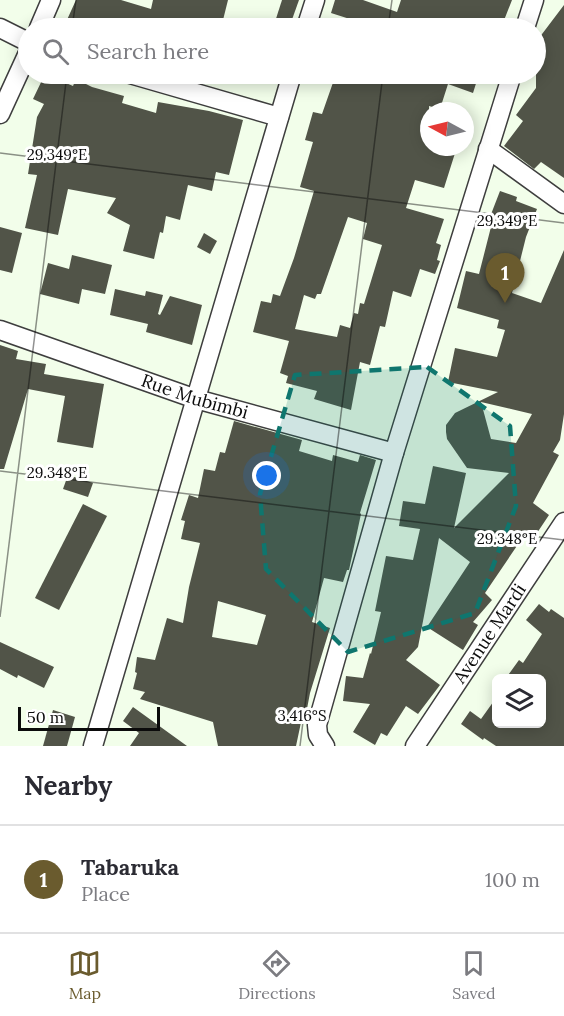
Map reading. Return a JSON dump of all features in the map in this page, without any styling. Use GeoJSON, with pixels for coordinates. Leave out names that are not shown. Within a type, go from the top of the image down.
{"type":"FeatureCollection","features":[{"type":"Feature","properties":{"kind":"street"},"geometry":{"type":"LineString","coordinates":[[43,18],[51,0]]}},
{"type":"Feature","properties":{"kind":"street"},"geometry":{"type":"LineString","coordinates":[[309,18],[315,0]]}},
{"type":"Feature","properties":{"kind":"street"},"geometry":{"type":"LineString","coordinates":[[528,18],[534,0]]}},
{"type":"Feature","properties":{"kind":"street"},"geometry":{"type":"LineString","coordinates":[[0,28],[18,37]]}},
{"type":"Feature","properties":{"kind":"street"},"geometry":{"type":"LineString","coordinates":[[0,114],[18,75]]}},
{"type":"Feature","properties":{"kind":"street"},"geometry":{"type":"LineString","coordinates":[[165,84],[279,117]]}},
{"type":"Feature","properties":{"kind":"street"},"geometry":{"type":"LineString","coordinates":[[93,746],[289,84]]}},
{"type":"Feature","properties":{"kind":"street"},"geometry":{"type":"LineString","coordinates":[[325,746],[318,735],[317,725],[394,453],[509,84]]}},
{"type":"Feature","properties":{"kind":"street"},"geometry":{"type":"LineString","coordinates":[[489,149],[564,204]]}},
{"type":"Feature","properties":{"kind":"street","name":"Rue Mubimbi"},"geometry":{"type":"LineString","coordinates":[[0,330],[196,399],[394,453]]}},
{"type":"Feature","properties":{"kind":"street","name":"Avenue Mardi"},"geometry":{"type":"LineString","coordinates":[[415,746],[564,522]]}},
{"type":"Feature","properties":{"kind":"highlighted area"},"geometry":{"type":"Polygon","coordinates":[[[427,367],[510,426],[516,506],[475,613],[348,652],[266,569],[260,494],[295,375],[427,367]]]}},
{"type":"Feature","properties":{"kind":"building"},"geometry":{"type":"Polygon","coordinates":[[[76,0],[121,0],[151,9],[153,0],[228,0],[224,18],[68,18],[76,0]]]}},
{"type":"Feature","properties":{"kind":"building"},"geometry":{"type":"Polygon","coordinates":[[[282,0],[299,0],[293,18],[276,18],[282,0]]]}},
{"type":"Feature","properties":{"kind":"building"},"geometry":{"type":"Polygon","coordinates":[[[335,0],[363,0],[397,12],[401,0],[512,0],[505,18],[347,18],[331,13],[335,0]]]}},
{"type":"Feature","properties":{"kind":"building"},"geometry":{"type":"Polygon","coordinates":[[[564,5],[564,178],[541,162],[534,169],[504,146],[523,121],[516,115],[536,88],[536,84],[546,84],[546,29],[564,5]]]}},
{"type":"Feature","properties":{"kind":"building"},"geometry":{"type":"Polygon","coordinates":[[[40,84],[73,86],[74,84],[86,84],[124,96],[122,103],[156,113],[158,102],[243,120],[229,175],[216,172],[212,191],[188,185],[180,220],[166,216],[154,259],[123,251],[130,225],[107,213],[116,198],[68,189],[58,235],[25,228],[37,175],[28,174],[37,117],[44,104],[33,99],[40,84]]]}},
{"type":"Feature","properties":{"kind":"building"},"geometry":{"type":"Polygon","coordinates":[[[332,84],[448,84],[442,102],[420,102],[420,156],[454,156],[444,188],[415,180],[406,208],[444,219],[436,243],[441,245],[437,260],[440,261],[435,274],[420,269],[411,297],[393,291],[385,327],[380,326],[370,365],[360,362],[351,410],[314,399],[317,391],[286,383],[288,376],[280,373],[289,341],[253,332],[261,301],[271,303],[273,294],[280,296],[314,191],[300,187],[313,142],[305,140],[313,112],[322,114],[332,84]],[[348,217],[321,294],[317,294],[315,299],[304,295],[295,329],[337,337],[340,325],[350,328],[354,313],[358,314],[360,303],[364,304],[382,245],[363,239],[367,223],[348,217]]]}},
{"type":"Feature","properties":{"kind":"building"},"geometry":{"type":"Polygon","coordinates":[[[448,84],[476,84],[473,93],[448,84]]]}},
{"type":"Feature","properties":{"kind":"building"},"geometry":{"type":"Polygon","coordinates":[[[500,191],[517,197],[516,201],[537,209],[526,237],[512,293],[541,303],[564,250],[564,414],[560,440],[553,452],[559,455],[533,503],[549,515],[533,539],[525,534],[485,593],[492,600],[473,622],[478,625],[463,650],[427,627],[470,562],[439,538],[418,647],[406,660],[440,685],[418,714],[406,706],[387,736],[381,733],[375,745],[353,732],[370,704],[343,701],[346,676],[363,678],[371,654],[381,612],[375,611],[386,556],[413,560],[420,529],[399,526],[403,501],[425,504],[433,466],[466,473],[454,528],[509,473],[467,468],[447,439],[446,432],[446,425],[455,413],[498,392],[448,382],[455,348],[497,357],[505,330],[497,328],[499,320],[457,308],[466,271],[479,274],[492,223],[488,222],[500,191]],[[481,402],[491,439],[516,443],[532,414],[481,402]]]}},
{"type":"Feature","properties":{"kind":"building"},"geometry":{"type":"Polygon","coordinates":[[[0,227],[22,233],[12,273],[0,270],[0,227]]]}},
{"type":"Feature","properties":{"kind":"building"},"geometry":{"type":"Polygon","coordinates":[[[204,233],[217,241],[210,254],[197,247],[204,233]]]}},
{"type":"Feature","properties":{"kind":"building"},"geometry":{"type":"Polygon","coordinates":[[[72,255],[112,265],[105,294],[82,289],[79,304],[40,294],[48,263],[69,269],[72,255]]]}},
{"type":"Feature","properties":{"kind":"building"},"geometry":{"type":"Polygon","coordinates":[[[115,289],[145,296],[146,291],[163,295],[158,314],[160,315],[170,296],[202,305],[192,345],[146,332],[148,324],[110,315],[115,289]]]}},
{"type":"Feature","properties":{"kind":"building"},"geometry":{"type":"Polygon","coordinates":[[[0,345],[18,351],[16,359],[46,364],[44,374],[104,384],[93,448],[57,442],[65,396],[28,389],[4,469],[0,469],[0,345]]]}},
{"type":"Feature","properties":{"kind":"building"},"geometry":{"type":"Polygon","coordinates":[[[234,421],[302,440],[299,451],[332,461],[333,455],[358,462],[360,455],[376,460],[360,513],[349,570],[343,582],[324,578],[312,622],[330,628],[306,714],[303,713],[296,746],[218,746],[213,722],[140,699],[145,692],[133,689],[137,673],[135,672],[137,657],[155,660],[167,618],[183,623],[200,543],[181,539],[185,521],[181,520],[189,495],[198,498],[204,469],[215,471],[220,452],[225,453],[234,421]],[[218,601],[212,637],[257,645],[266,615],[218,601]]]}},
{"type":"Feature","properties":{"kind":"building"},"geometry":{"type":"Polygon","coordinates":[[[68,475],[93,483],[88,497],[63,489],[68,475]]]}},
{"type":"Feature","properties":{"kind":"building"},"geometry":{"type":"Polygon","coordinates":[[[83,504],[107,516],[59,610],[35,598],[83,504]]]}},
{"type":"Feature","properties":{"kind":"building"},"geometry":{"type":"Polygon","coordinates":[[[539,604],[549,612],[551,609],[564,618],[564,746],[496,746],[484,738],[483,740],[461,724],[470,711],[481,719],[492,704],[492,728],[546,728],[546,674],[509,674],[519,660],[523,663],[542,634],[526,620],[539,604]]]}},
{"type":"Feature","properties":{"kind":"building"},"geometry":{"type":"Polygon","coordinates":[[[0,642],[54,667],[44,688],[0,669],[0,642]]]}},
{"type":"Feature","properties":{"kind":"building"},"geometry":{"type":"Polygon","coordinates":[[[133,707],[187,746],[130,746],[139,733],[123,721],[133,707]]]}},
{"type":"Feature","properties":{"kind":"building"},"geometry":{"type":"Polygon","coordinates":[[[53,710],[75,717],[67,746],[43,746],[53,710]]]}},
{"type":"Feature","properties":{"kind":"place","name":"Tabaruka"},"geometry":{"type":"Point","coordinates":[505,303]}}]}
